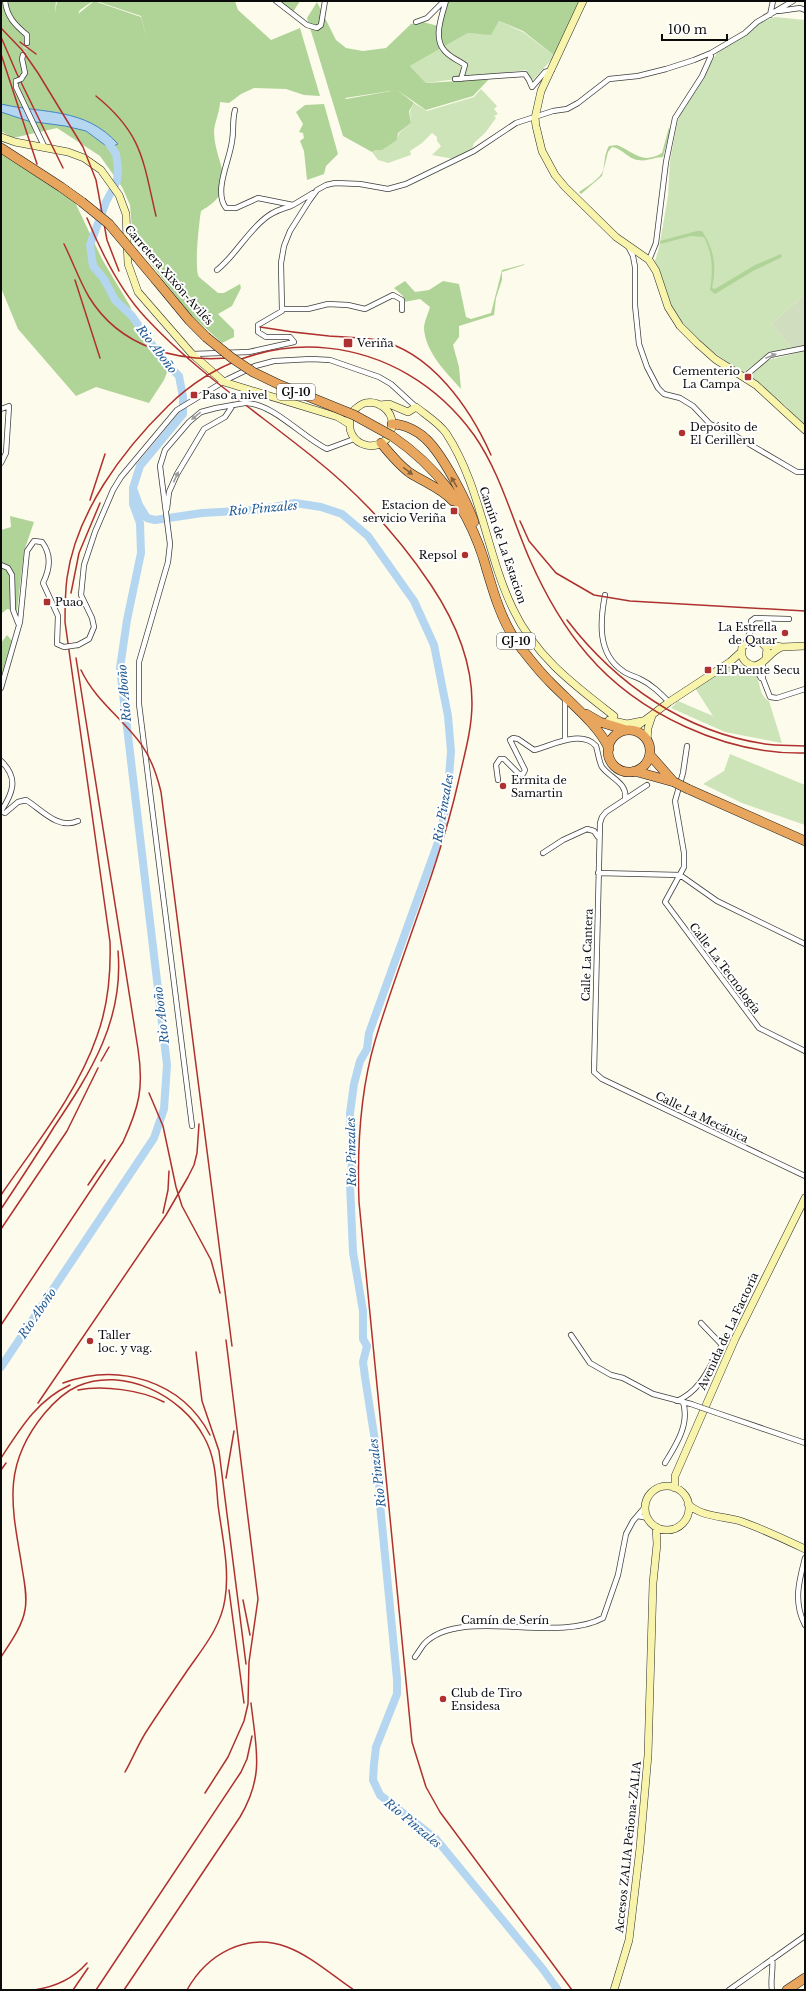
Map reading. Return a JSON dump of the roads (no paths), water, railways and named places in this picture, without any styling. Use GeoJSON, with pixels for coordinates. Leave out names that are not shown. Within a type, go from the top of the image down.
{"type":"FeatureCollection","features":[{"type":"Feature","properties":{"kind":"highway","name":"Carretera Xixón-Avilés"},"geometry":{"type":"LineString","coordinates":[[1,148],[82,202],[109,224],[189,320],[232,358],[253,372],[280,385],[354,415],[392,436],[432,468],[451,491],[463,511],[482,556]]}},
{"type":"Feature","properties":{"kind":"highway"},"geometry":{"type":"LineString","coordinates":[[392,424],[399,424],[416,432],[425,439],[434,450],[468,505],[481,542],[482,556]]}},
{"type":"Feature","properties":{"kind":"highway"},"geometry":{"type":"LineString","coordinates":[[381,443],[392,457],[409,472],[446,494],[454,502],[461,514],[481,563],[487,572]]}},
{"type":"Feature","properties":{"kind":"highway","name":"GJ-10"},"geometry":{"type":"LineString","coordinates":[[482,556],[503,617],[515,639],[530,661],[598,731],[609,749],[610,758],[614,765],[627,772],[634,771],[673,781],[805,840]]}},
{"type":"Feature","properties":{"kind":"highway","name":"GJ-10"},"geometry":{"type":"LineString","coordinates":[[565,696],[595,720],[638,732],[647,740],[650,755],[673,781]]}},
{"type":"Feature","properties":{"kind":"highway"},"geometry":{"type":"LineString","coordinates":[[609,749],[610,742],[615,736],[629,730]]}},
{"type":"Feature","properties":{"kind":"highway"},"geometry":{"type":"LineString","coordinates":[[634,771],[647,762],[650,755]]}},
{"type":"Feature","properties":{"kind":"highway"},"geometry":{"type":"LineString","coordinates":[[787,1990],[805,1978]]}},
{"type":"Feature","properties":{"kind":"street"},"geometry":{"type":"LineString","coordinates":[[5,1],[9,16],[14,24],[27,35],[27,43]]}},
{"type":"Feature","properties":{"kind":"street"},"geometry":{"type":"LineString","coordinates":[[276,1],[307,25],[317,28],[321,25],[324,1]]}},
{"type":"Feature","properties":{"kind":"street"},"geometry":{"type":"LineString","coordinates":[[416,22],[427,18],[445,1]]}},
{"type":"Feature","properties":{"kind":"street"},"geometry":{"type":"LineString","coordinates":[[445,1],[440,28],[439,44],[444,51],[465,65],[461,79]]}},
{"type":"Feature","properties":{"kind":"street"},"geometry":{"type":"LineString","coordinates":[[583,1],[541,91],[536,118],[537,135],[542,152],[555,175],[604,225],[649,260],[656,271],[668,307],[680,326],[715,359],[744,377],[771,397],[805,430]]}},
{"type":"Feature","properties":{"kind":"street"},"geometry":{"type":"LineString","coordinates":[[770,15],[773,1]]}},
{"type":"Feature","properties":{"kind":"street"},"geometry":{"type":"LineString","coordinates":[[217,270],[231,259],[251,233],[269,215],[293,205],[326,184],[335,183],[388,189],[406,184],[474,151],[516,123],[536,118],[553,111],[567,109],[578,103],[609,79],[638,76],[666,69],[694,60],[711,52],[744,33],[757,22],[779,11],[793,1]]}},
{"type":"Feature","properties":{"kind":"street"},"geometry":{"type":"LineString","coordinates":[[779,11],[800,8],[805,10]]}},
{"type":"Feature","properties":{"kind":"street"},"geometry":{"type":"LineString","coordinates":[[649,260],[656,243],[666,162],[675,118],[702,76],[711,56],[711,52]]}},
{"type":"Feature","properties":{"kind":"street"},"geometry":{"type":"LineString","coordinates":[[23,55],[22,62],[25,73],[19,80],[16,87],[44,146]]}},
{"type":"Feature","properties":{"kind":"street"},"geometry":{"type":"LineString","coordinates":[[455,79],[525,74],[530,80],[532,87],[545,72],[552,70]]}},
{"type":"Feature","properties":{"kind":"street"},"geometry":{"type":"LineString","coordinates":[[235,110],[233,117],[232,142],[223,176],[222,203],[226,208],[232,209],[258,198],[293,205]]}},
{"type":"Feature","properties":{"kind":"street"},"geometry":{"type":"LineString","coordinates":[[1,137],[15,142],[44,146],[68,152],[84,158],[101,170],[119,195],[126,214],[128,264],[138,292],[192,354],[224,382],[338,418],[349,424]]}},
{"type":"Feature","properties":{"kind":"street"},"geometry":{"type":"LineString","coordinates":[[283,309],[281,263],[284,246],[290,231],[317,190]]}},
{"type":"Feature","properties":{"kind":"street"},"geometry":{"type":"LineString","coordinates":[[627,244],[633,256],[635,267],[635,305],[639,344],[647,367],[658,388],[664,394],[680,398],[693,406],[710,424],[727,431],[797,472],[805,472]]}},
{"type":"Feature","properties":{"kind":"street"},"geometry":{"type":"LineString","coordinates":[[192,354],[249,352],[294,342],[290,337],[266,337],[258,332],[259,324],[278,314],[283,309],[308,309],[328,304],[348,305],[365,309],[393,295],[402,300],[402,310]]}},
{"type":"Feature","properties":{"kind":"street"},"geometry":{"type":"LineString","coordinates":[[744,377],[770,355],[805,348]]}},
{"type":"Feature","properties":{"kind":"street"},"geometry":{"type":"LineString","coordinates":[[1,688],[19,625],[27,551],[34,541],[42,542],[48,549],[48,572],[43,583],[58,616],[57,644],[64,647],[78,645],[89,639],[93,630],[93,621],[81,595],[84,565],[95,532],[113,490],[177,410],[249,368],[266,363],[321,359],[349,366],[379,377],[391,384],[416,407],[408,412],[394,405],[366,403],[359,406],[345,417],[338,418]]}},
{"type":"Feature","properties":{"kind":"street"},"geometry":{"type":"LineString","coordinates":[[192,1126],[139,704],[139,662],[168,562],[169,532],[160,466],[165,450],[189,422],[201,412],[245,403],[257,404],[268,410],[318,445],[328,449],[339,446],[352,436]]}},
{"type":"Feature","properties":{"kind":"street"},"geometry":{"type":"LineString","coordinates":[[167,515],[170,492],[177,474],[204,429],[225,417],[233,405]]}},
{"type":"Feature","properties":{"kind":"street"},"geometry":{"type":"LineString","coordinates":[[352,412],[349,424],[352,436],[366,446],[381,443],[391,432],[392,424],[388,411],[380,405]]}},
{"type":"Feature","properties":{"kind":"street"},"geometry":{"type":"LineString","coordinates":[[388,411],[394,405]]}},
{"type":"Feature","properties":{"kind":"street"},"geometry":{"type":"LineString","coordinates":[[1,409],[9,406],[6,453],[1,463]]}},
{"type":"Feature","properties":{"kind":"street","name":"Camín de La Estacion"},"geometry":{"type":"LineString","coordinates":[[416,407],[445,432],[454,448],[468,477],[512,608],[525,632],[538,650],[553,666],[614,716]]}},
{"type":"Feature","properties":{"kind":"street"},"geometry":{"type":"LineString","coordinates":[[1,565],[8,568],[12,575],[13,610],[19,625]]}},
{"type":"Feature","properties":{"kind":"street"},"geometry":{"type":"LineString","coordinates":[[605,595],[601,635],[611,658],[624,672],[640,679],[669,702]]}},
{"type":"Feature","properties":{"kind":"street"},"geometry":{"type":"LineString","coordinates":[[629,730],[650,718],[669,702],[730,662],[741,652],[751,630],[751,621],[755,618],[790,619]]}},
{"type":"Feature","properties":{"kind":"street"},"geometry":{"type":"LineString","coordinates":[[751,630],[762,642],[767,653],[762,680]]}},
{"type":"Feature","properties":{"kind":"street"},"geometry":{"type":"LineString","coordinates":[[745,643],[755,640],[782,647]]}},
{"type":"Feature","properties":{"kind":"street"},"geometry":{"type":"LineString","coordinates":[[754,666],[765,660],[776,649],[782,647],[805,646]]}},
{"type":"Feature","properties":{"kind":"street"},"geometry":{"type":"LineString","coordinates":[[741,652],[745,662]]}},
{"type":"Feature","properties":{"kind":"street"},"geometry":{"type":"LineString","coordinates":[[730,662],[745,662],[754,666],[768,694],[773,698],[805,689]]}},
{"type":"Feature","properties":{"kind":"street"},"geometry":{"type":"LineString","coordinates":[[1,669],[6,673]]}},
{"type":"Feature","properties":{"kind":"street"},"geometry":{"type":"LineString","coordinates":[[565,696],[565,738]]}},
{"type":"Feature","properties":{"kind":"street"},"geometry":{"type":"LineString","coordinates":[[581,709],[617,723],[638,723],[650,718]]}},
{"type":"Feature","properties":{"kind":"street"},"geometry":{"type":"LineString","coordinates":[[647,740],[650,718]]}},
{"type":"Feature","properties":{"kind":"street"},"geometry":{"type":"LineString","coordinates":[[498,780],[496,765],[500,759],[504,759],[519,774],[523,774],[525,770],[510,740],[512,738],[518,739],[534,750],[544,748],[565,738],[572,738],[593,742],[596,746],[602,766],[619,780],[626,795],[625,799]]}},
{"type":"Feature","properties":{"kind":"street"},"geometry":{"type":"LineString","coordinates":[[680,875],[684,867],[684,853],[675,804],[677,791],[683,773],[687,746]]}},
{"type":"Feature","properties":{"kind":"street"},"geometry":{"type":"LineString","coordinates":[[1,761],[6,766],[13,784],[11,797],[1,811],[5,813],[18,802],[26,800],[49,819],[71,824],[78,822]]}},
{"type":"Feature","properties":{"kind":"street","name":"Calle La Cantera"},"geometry":{"type":"LineString","coordinates":[[594,1072],[599,838],[602,817],[625,799],[647,785]]}},
{"type":"Feature","properties":{"kind":"street"},"geometry":{"type":"LineString","coordinates":[[543,854],[563,840],[587,829],[594,831],[599,838]]}},
{"type":"Feature","properties":{"kind":"street"},"geometry":{"type":"LineString","coordinates":[[598,873],[680,875],[717,901],[805,944]]}},
{"type":"Feature","properties":{"kind":"street","name":"Calle La Tecnología"},"geometry":{"type":"LineString","coordinates":[[680,875],[665,902],[759,1028],[805,1051]]}},
{"type":"Feature","properties":{"kind":"street","name":"Calle La Mecánica"},"geometry":{"type":"LineString","coordinates":[[594,1072],[602,1080],[805,1176]]}},
{"type":"Feature","properties":{"kind":"street","name":"Avenida de La Factoría"},"geometry":{"type":"LineString","coordinates":[[675,1488],[676,1476],[735,1339],[805,1198]]}},
{"type":"Feature","properties":{"kind":"street"},"geometry":{"type":"LineString","coordinates":[[677,1401],[692,1393],[700,1385],[722,1345],[701,1323]]}},
{"type":"Feature","properties":{"kind":"street"},"geometry":{"type":"LineString","coordinates":[[571,1335],[590,1363],[611,1375],[623,1378],[652,1394],[691,1404],[805,1443]]}},
{"type":"Feature","properties":{"kind":"street"},"geometry":{"type":"LineString","coordinates":[[665,1464],[678,1441],[686,1417],[684,1402]]}},
{"type":"Feature","properties":{"kind":"street","name":"Avenida de La Factoría"},"geometry":{"type":"LineString","coordinates":[[664,1486],[676,1476]]}},
{"type":"Feature","properties":{"kind":"street"},"geometry":{"type":"LineString","coordinates":[[664,1486],[675,1488],[684,1494],[688,1504],[687,1516],[680,1526],[668,1530],[656,1527],[648,1518],[645,1508],[646,1501],[652,1491],[664,1486]]}},
{"type":"Feature","properties":{"kind":"street"},"geometry":{"type":"LineString","coordinates":[[688,1504],[699,1512],[738,1520],[768,1531],[805,1549]]}},
{"type":"Feature","properties":{"kind":"street"},"geometry":{"type":"LineString","coordinates":[[645,1508],[638,1516],[648,1518]]}},
{"type":"Feature","properties":{"kind":"street"},"geometry":{"type":"LineString","coordinates":[[687,1516],[699,1512]]}},
{"type":"Feature","properties":{"kind":"street","name":"Camín de Serín"},"geometry":{"type":"LineString","coordinates":[[415,1657],[430,1640],[453,1630],[495,1627],[564,1629],[603,1618],[618,1576],[626,1534],[638,1516]]}},
{"type":"Feature","properties":{"kind":"street","name":"Accesos ZALIA Peñona-ZALIA"},"geometry":{"type":"LineString","coordinates":[[614,1990],[629,1940],[648,1755],[653,1583],[657,1544],[656,1527]]}},
{"type":"Feature","properties":{"kind":"street"},"geometry":{"type":"LineString","coordinates":[[657,1544],[668,1530]]}},
{"type":"Feature","properties":{"kind":"street"},"geometry":{"type":"LineString","coordinates":[[805,1558],[797,1598],[800,1614],[805,1625]]}},
{"type":"Feature","properties":{"kind":"street"},"geometry":{"type":"LineString","coordinates":[[729,1990],[805,1936]]}},
{"type":"Feature","properties":{"kind":"street"},"geometry":{"type":"LineString","coordinates":[[772,1959],[773,1963],[770,1977],[772,1990]]}},
{"type":"Feature","properties":{"kind":"water"},"geometry":{"type":"Polygon","coordinates":[[[1,104],[48,111],[78,118],[105,132],[118,144],[109,148],[86,131],[65,126],[28,121],[1,112],[1,104]]]}},
{"type":"Feature","properties":{"kind":"waterway","name":"Rio Aboño"},"geometry":{"type":"LineString","coordinates":[[1,1367],[154,1138],[164,1109],[167,1065],[120,668],[127,620],[141,553],[140,523],[133,504],[133,488],[140,466],[183,414],[183,397],[179,376],[162,359],[132,316],[115,300],[104,279],[93,266],[90,245],[106,202],[117,181],[118,168],[116,154],[105,138]]}},
{"type":"Feature","properties":{"kind":"waterway","name":"Rio Pinzales"},"geometry":{"type":"LineString","coordinates":[[133,488],[139,505],[147,518],[155,520],[202,513],[258,510],[295,503],[321,507],[342,514],[368,536],[414,601],[434,645],[448,716],[451,751],[448,790],[441,834],[369,1033],[367,1049],[360,1061],[354,1084],[350,1113],[352,1162],[350,1185],[353,1252],[363,1311],[363,1339],[367,1346],[363,1362],[375,1441],[375,1457],[379,1472],[380,1504],[397,1679],[397,1694],[376,1747],[373,1780],[380,1795],[436,1839],[542,1968],[558,1990]]}},
{"type":"Feature","properties":{"kind":"tunnel"},"geometry":{"type":"LineString","coordinates":[[23,55],[27,43]]}},
{"type":"Feature","properties":{"kind":"railway"},"geometry":{"type":"LineString","coordinates":[[1,28],[22,50],[38,73],[83,147],[96,180],[107,240],[119,271]]}},
{"type":"Feature","properties":{"kind":"railway"},"geometry":{"type":"LineString","coordinates":[[1,37],[17,74],[63,168]]}},
{"type":"Feature","properties":{"kind":"railway"},"geometry":{"type":"LineString","coordinates":[[20,42],[36,54]]}},
{"type":"Feature","properties":{"kind":"railway"},"geometry":{"type":"LineString","coordinates":[[1,54],[37,164]]}},
{"type":"Feature","properties":{"kind":"railway"},"geometry":{"type":"LineString","coordinates":[[96,96],[112,110],[132,136],[144,164],[156,216]]}},
{"type":"Feature","properties":{"kind":"railway"},"geometry":{"type":"LineString","coordinates":[[87,218],[98,244],[119,283],[145,317],[164,337],[205,373],[331,472],[347,486],[392,533],[419,567],[440,599],[455,627],[465,656],[471,687],[471,723],[450,816],[430,880],[385,1009],[370,1060],[363,1100],[359,1141],[359,1202],[412,1742],[426,1787],[440,1812],[572,1990]]}},
{"type":"Feature","properties":{"kind":"railway"},"geometry":{"type":"LineString","coordinates":[[64,244],[89,297],[102,315],[117,329],[134,340],[153,349],[173,355],[215,359],[236,357]]}},
{"type":"Feature","properties":{"kind":"railway"},"geometry":{"type":"LineString","coordinates":[[75,280],[100,358]]}},
{"type":"Feature","properties":{"kind":"railway"},"geometry":{"type":"LineString","coordinates":[[260,327],[329,336],[377,340],[397,346],[415,356],[446,384],[472,419],[491,455]]}},
{"type":"Feature","properties":{"kind":"railway"},"geometry":{"type":"LineString","coordinates":[[1,1195],[67,1099],[89,1057],[101,1025],[108,990],[110,942],[65,622],[66,584],[72,554],[80,530],[91,507],[118,463],[168,406],[205,377],[244,358],[286,348],[328,348],[369,357],[408,374],[443,400],[474,435],[491,464],[523,544],[548,597],[562,621],[578,643],[608,676],[631,695],[686,727],[745,747],[775,752],[805,753]]}},
{"type":"Feature","properties":{"kind":"railway"},"geometry":{"type":"LineString","coordinates":[[90,500],[105,454]]}},
{"type":"Feature","properties":{"kind":"railway"},"geometry":{"type":"LineString","coordinates":[[71,593],[79,553],[100,503]]}},
{"type":"Feature","properties":{"kind":"railway"},"geometry":{"type":"LineString","coordinates":[[520,521],[529,541],[556,573],[594,595],[630,601],[805,611]]}},
{"type":"Feature","properties":{"kind":"railway"},"geometry":{"type":"LineString","coordinates":[[567,620],[607,665],[654,702],[680,716],[707,729],[736,738],[770,745],[805,746]]}},
{"type":"Feature","properties":{"kind":"railway"},"geometry":{"type":"LineString","coordinates":[[1,1325],[123,1142],[133,1118],[139,1097],[140,1063],[138,1049],[76,658]]}},
{"type":"Feature","properties":{"kind":"railway"},"geometry":{"type":"LineString","coordinates":[[81,670],[101,700],[145,749],[158,779],[161,792],[232,1346]]}},
{"type":"Feature","properties":{"kind":"railway"},"geometry":{"type":"LineString","coordinates":[[1,1209],[80,1086],[102,1044],[110,1023],[116,1000],[118,951]]}},
{"type":"Feature","properties":{"kind":"railway"},"geometry":{"type":"LineString","coordinates":[[101,1061],[109,1047]]}},
{"type":"Feature","properties":{"kind":"railway"},"geometry":{"type":"LineString","coordinates":[[1,1229],[67,1131],[98,1068]]}},
{"type":"Feature","properties":{"kind":"railway"},"geometry":{"type":"LineString","coordinates":[[149,1093],[163,1126],[176,1187],[182,1206],[211,1260],[220,1293]]}},
{"type":"Feature","properties":{"kind":"railway"},"geometry":{"type":"LineString","coordinates":[[38,1403],[166,1215],[188,1177],[194,1165],[197,1153],[199,1124]]}},
{"type":"Feature","properties":{"kind":"railway"},"geometry":{"type":"LineString","coordinates":[[88,1185],[105,1160]]}},
{"type":"Feature","properties":{"kind":"railway"},"geometry":{"type":"LineString","coordinates":[[163,1213],[168,1190],[169,1171]]}},
{"type":"Feature","properties":{"kind":"railway"},"geometry":{"type":"LineString","coordinates":[[205,1793],[228,1757],[244,1721],[248,1704],[249,1662],[258,1599],[226,1340]]}},
{"type":"Feature","properties":{"kind":"railway"},"geometry":{"type":"LineString","coordinates":[[196,1352],[202,1401],[219,1451],[246,1664]]}},
{"type":"Feature","properties":{"kind":"railway"},"geometry":{"type":"LineString","coordinates":[[63,1383],[84,1377],[106,1375],[127,1376],[147,1381],[166,1389],[183,1401],[198,1416],[210,1435]]}},
{"type":"Feature","properties":{"kind":"railway"},"geometry":{"type":"LineString","coordinates":[[1,1657],[18,1629],[26,1604],[26,1592],[15,1521],[13,1484],[16,1467],[31,1432],[55,1401],[73,1388],[96,1381],[114,1380],[132,1383],[150,1389],[167,1398],[182,1409],[194,1422],[204,1437],[211,1453],[215,1470],[218,1505],[225,1552],[227,1576],[225,1599],[220,1619],[210,1637],[145,1734],[125,1772]]}},
{"type":"Feature","properties":{"kind":"railway"},"geometry":{"type":"LineString","coordinates":[[1,1458],[30,1416],[58,1391],[70,1385]]}},
{"type":"Feature","properties":{"kind":"railway"},"geometry":{"type":"LineString","coordinates":[[78,1390],[110,1388],[145,1394],[164,1402]]}},
{"type":"Feature","properties":{"kind":"railway"},"geometry":{"type":"LineString","coordinates":[[226,1478],[234,1431]]}},
{"type":"Feature","properties":{"kind":"railway"},"geometry":{"type":"LineString","coordinates":[[1,1470],[6,1463]]}},
{"type":"Feature","properties":{"kind":"railway"},"geometry":{"type":"LineString","coordinates":[[229,1590],[244,1703]]}},
{"type":"Feature","properties":{"kind":"railway"},"geometry":{"type":"LineString","coordinates":[[243,1600],[250,1635]]}},
{"type":"Feature","properties":{"kind":"railway"},"geometry":{"type":"LineString","coordinates":[[124,1990],[240,1817],[248,1802],[253,1788],[257,1761],[251,1703]]}},
{"type":"Feature","properties":{"kind":"railway"},"geometry":{"type":"LineString","coordinates":[[96,1990],[241,1772],[247,1759],[252,1736]]}},
{"type":"Feature","properties":{"kind":"railway"},"geometry":{"type":"LineString","coordinates":[[187,1990],[195,1977],[205,1966],[217,1957],[229,1949],[257,1942],[272,1943],[296,1951],[354,1990]]}},
{"type":"Feature","properties":{"kind":"railway"},"geometry":{"type":"LineString","coordinates":[[34,1990],[49,1987],[70,1978],[87,1963]]}},
{"type":"Feature","properties":{"kind":"railway"},"geometry":{"type":"LineString","coordinates":[[73,1990],[88,1968]]}},
{"type":"Feature","properties":{"kind":"place","name":"Veriña"},"geometry":{"type":"Point","coordinates":[348,343]}},
{"type":"Feature","properties":{"kind":"place","name":"Cementerio La Campa"},"geometry":{"type":"Point","coordinates":[748,377]}},
{"type":"Feature","properties":{"kind":"place","name":"Paso a nivel"},"geometry":{"type":"Point","coordinates":[194,395]}},
{"type":"Feature","properties":{"kind":"place","name":"Depósito de El Cerilleru"},"geometry":{"type":"Point","coordinates":[682,433]}},
{"type":"Feature","properties":{"kind":"place","name":"Estacion de servicio Veriña"},"geometry":{"type":"Point","coordinates":[454,511]}},
{"type":"Feature","properties":{"kind":"place","name":"Repsol"},"geometry":{"type":"Point","coordinates":[465,555]}},
{"type":"Feature","properties":{"kind":"place","name":"Puao"},"geometry":{"type":"Point","coordinates":[47,602]}},
{"type":"Feature","properties":{"kind":"place","name":"La Estrella de Qatar"},"geometry":{"type":"Point","coordinates":[785,633]}},
{"type":"Feature","properties":{"kind":"place","name":"El Puente Secu"},"geometry":{"type":"Point","coordinates":[708,670]}},
{"type":"Feature","properties":{"kind":"place","name":"Ermita de Samartin"},"geometry":{"type":"Point","coordinates":[503,786]}},
{"type":"Feature","properties":{"kind":"place","name":"Taller loc. y vag."},"geometry":{"type":"Point","coordinates":[90,1341]}},
{"type":"Feature","properties":{"kind":"place","name":"Club de Tiro Ensidesa"},"geometry":{"type":"Point","coordinates":[443,1699]}}]}
